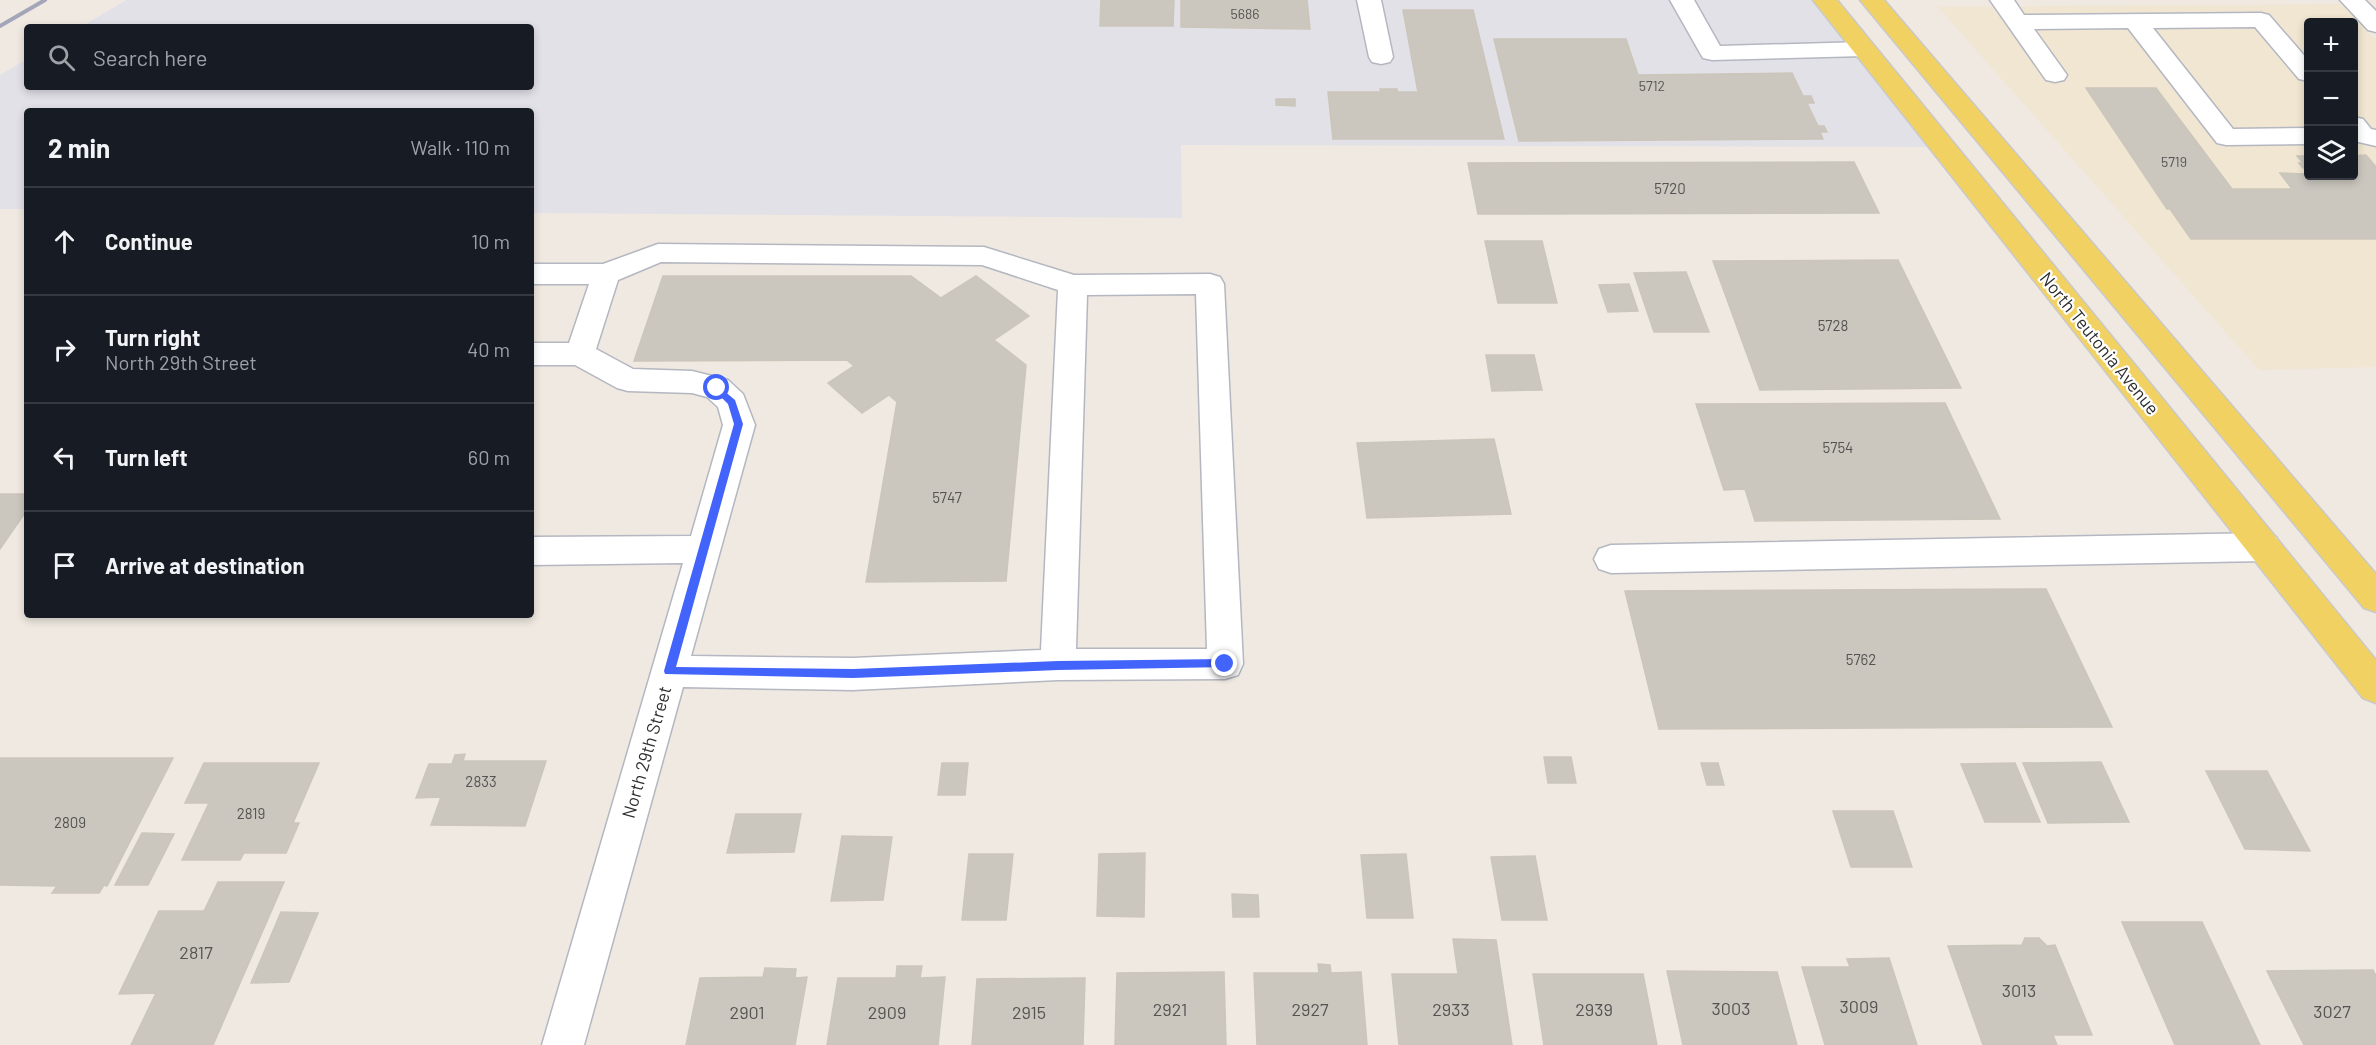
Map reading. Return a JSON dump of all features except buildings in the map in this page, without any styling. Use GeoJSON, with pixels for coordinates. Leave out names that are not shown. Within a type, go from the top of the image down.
{"type":"FeatureCollection","features":[{"type":"Feature","properties":{"kind":"main road","name":"North Teutonia Avenue"},"geometry":{"type":"LineString","coordinates":[[1825,0],[2376,687]]}},
{"type":"Feature","properties":{"kind":"main road"},"geometry":{"type":"LineString","coordinates":[[1872,0],[2376,598]]}},
{"type":"Feature","properties":{"kind":"street"},"geometry":{"type":"LineString","coordinates":[[1370,0],[1381,57]]}},
{"type":"Feature","properties":{"kind":"street"},"geometry":{"type":"LineString","coordinates":[[1682,0],[1712,53],[1864,49]]}},
{"type":"Feature","properties":{"kind":"street"},"geometry":{"type":"LineString","coordinates":[[2002,0],[2055,75]]}},
{"type":"Feature","properties":{"kind":"street"},"geometry":{"type":"LineString","coordinates":[[2352,0],[2376,26]]}},
{"type":"Feature","properties":{"kind":"street"},"geometry":{"type":"LineString","coordinates":[[2018,22],[2261,20],[2306,72]]}},
{"type":"Feature","properties":{"kind":"street"},"geometry":{"type":"LineString","coordinates":[[2135,21],[2226,137],[2304,136]]}},
{"type":"Feature","properties":{"kind":"street"},"geometry":{"type":"LineString","coordinates":[[534,274],[606,274],[658,253],[984,256],[1073,285],[1210,284],[1225,664],[1058,665],[853,674],[669,671]]}},
{"type":"Feature","properties":{"kind":"street"},"geometry":{"type":"LineString","coordinates":[[534,354],[580,354],[606,274]]}},
{"type":"Feature","properties":{"kind":"street"},"geometry":{"type":"LineString","coordinates":[[1058,665],[1073,285]]}},
{"type":"Feature","properties":{"kind":"street","name":"North 29th Street"},"geometry":{"type":"LineString","coordinates":[[563,1045],[739,424],[732,402],[717,388],[692,382],[628,380],[580,354]]}},
{"type":"Feature","properties":{"kind":"street"},"geometry":{"type":"LineString","coordinates":[[1611,559],[2264,547]]}},
{"type":"Feature","properties":{"kind":"street"},"geometry":{"type":"LineString","coordinates":[[534,551],[704,549]]}},
{"type":"Feature","properties":{"kind":"shaded area"},"geometry":{"type":"Polygon","coordinates":[[[126,0],[1825,0],[1943,147],[1181,145],[1182,218],[534,213],[534,108],[24,108],[24,209],[0,209],[0,75],[24,61],[24,90],[534,90],[534,24],[86,24],[126,0]]]}},
{"type":"Feature","properties":{"kind":"shaded area"},"geometry":{"type":"Polygon","coordinates":[[[2341,4],[2355,18],[2304,18],[2304,180],[2358,180],[2358,21],[2376,40],[2376,367],[2259,370],[1938,7],[2341,4]]]}},
{"type":"Feature","properties":{"kind":"railway"},"geometry":{"type":"LineString","coordinates":[[0,26],[45,0]]}},
{"type":"Feature","properties":{"kind":"route"},"geometry":{"type":"LineString","coordinates":[[717,388],[732,402],[739,424],[669,671],[853,674],[1058,665],[1225,664]]}}]}
